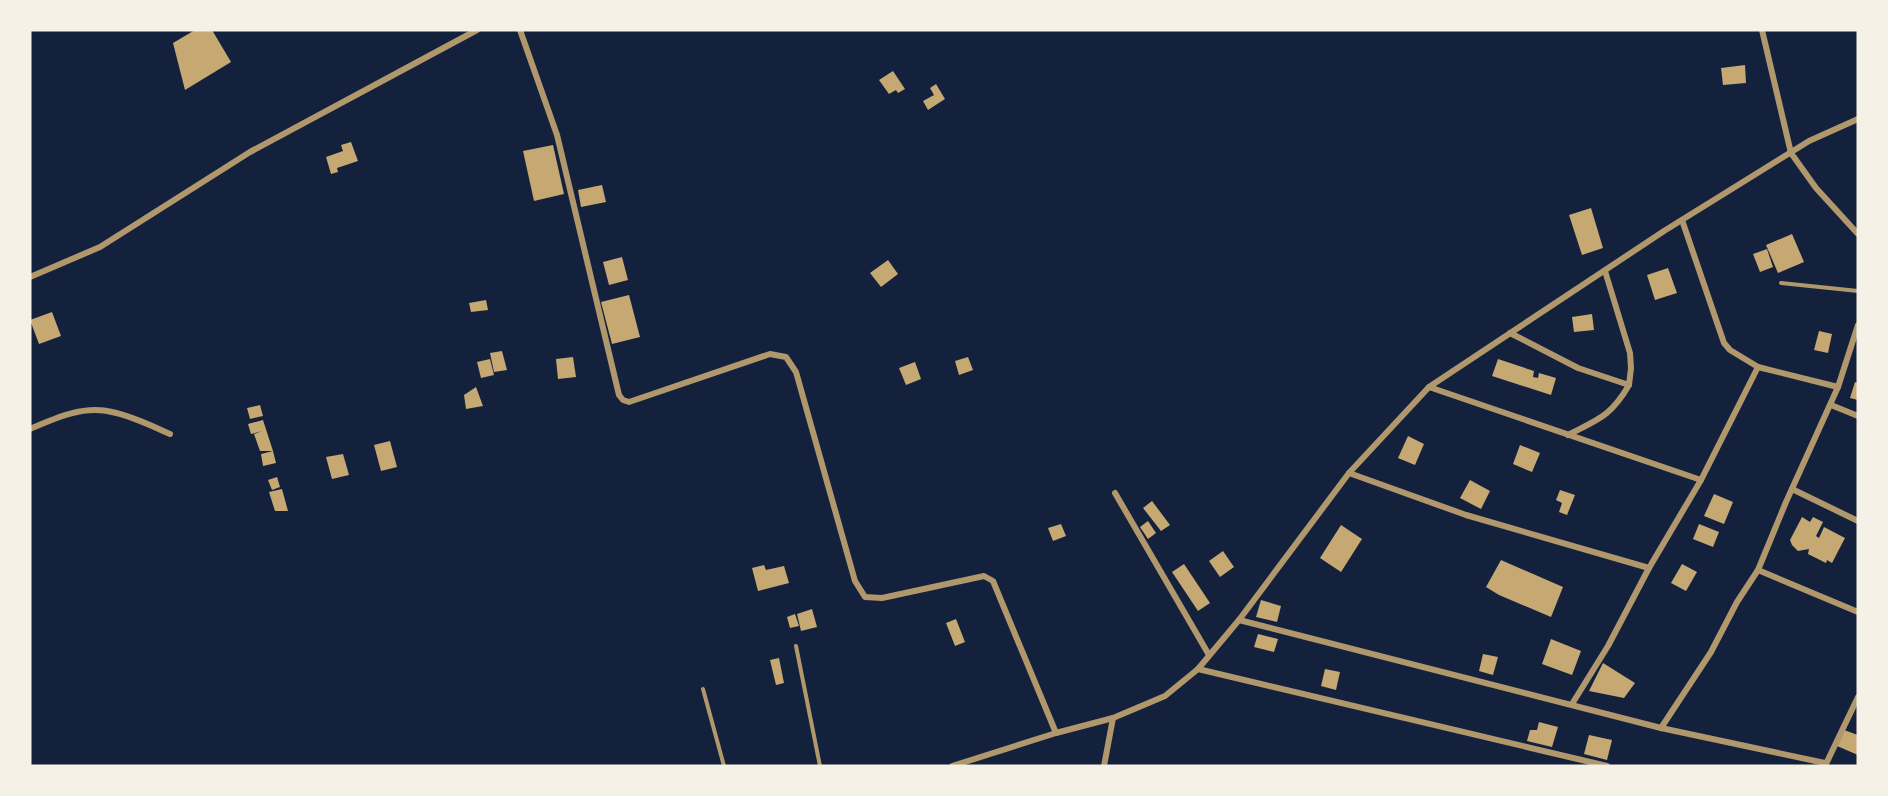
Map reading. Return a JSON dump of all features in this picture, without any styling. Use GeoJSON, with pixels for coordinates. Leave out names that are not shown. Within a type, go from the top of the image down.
{"type":"FeatureCollection","features":[{"type":"Feature","properties":{"kind":"street"},"geometry":{"type":"LineString","coordinates":[[30,277],[100,247],[250,152],[477,30]]}},
{"type":"Feature","properties":{"kind":"street"},"geometry":{"type":"LineString","coordinates":[[520,30],[557,135],[622,400],[629,402],[770,354],[786,357],[796,372],[855,580],[866,597],[882,598],[984,576],[993,581],[1056,733]]}},
{"type":"Feature","properties":{"kind":"street"},"geometry":{"type":"LineString","coordinates":[[1762,30],[1791,153],[1816,188],[1858,234]]}},
{"type":"Feature","properties":{"kind":"street"},"geometry":{"type":"LineString","coordinates":[[954,766],[1056,733],[1113,718],[1165,696],[1198,669],[1239,620],[1349,473],[1429,387],[1682,220],[1809,141],[1858,119]]}},
{"type":"Feature","properties":{"kind":"street"},"geometry":{"type":"LineString","coordinates":[[1682,220],[1724,343],[1730,350],[1758,367],[1838,387]]}},
{"type":"Feature","properties":{"kind":"street"},"geometry":{"type":"LineString","coordinates":[[1568,435],[1605,416],[1617,404],[1629,385],[1630,353],[1605,271]]}},
{"type":"Feature","properties":{"kind":"street"},"geometry":{"type":"LineString","coordinates":[[1661,728],[1711,652],[1737,602],[1758,570],[1831,405],[1858,325]]}},
{"type":"Feature","properties":{"kind":"street"},"geometry":{"type":"LineString","coordinates":[[1510,333],[1578,368],[1629,385]]}},
{"type":"Feature","properties":{"kind":"street"},"geometry":{"type":"LineString","coordinates":[[1572,704],[1608,646],[1649,568],[1701,480],[1758,367]]}},
{"type":"Feature","properties":{"kind":"street"},"geometry":{"type":"LineString","coordinates":[[1429,387],[1701,480]]}},
{"type":"Feature","properties":{"kind":"street"},"geometry":{"type":"LineString","coordinates":[[1831,405],[1858,416]]}},
{"type":"Feature","properties":{"kind":"street"},"geometry":{"type":"LineString","coordinates":[[30,429],[59,416],[89,411],[111,411],[170,434]]}},
{"type":"Feature","properties":{"kind":"street"},"geometry":{"type":"LineString","coordinates":[[1349,473],[1438,506],[1649,568]]}},
{"type":"Feature","properties":{"kind":"street"},"geometry":{"type":"LineString","coordinates":[[1792,489],[1858,521]]}},
{"type":"Feature","properties":{"kind":"street"},"geometry":{"type":"LineString","coordinates":[[1115,493],[1209,655]]}},
{"type":"Feature","properties":{"kind":"street"},"geometry":{"type":"LineString","coordinates":[[1758,570],[1858,612]]}},
{"type":"Feature","properties":{"kind":"street"},"geometry":{"type":"LineString","coordinates":[[1239,620],[1661,728],[1825,765],[1858,697]]}},
{"type":"Feature","properties":{"kind":"street"},"geometry":{"type":"LineString","coordinates":[[1198,669],[1608,766]]}},
{"type":"Feature","properties":{"kind":"street"},"geometry":{"type":"LineString","coordinates":[[1104,766],[1113,718]]}},
{"type":"Feature","properties":{"kind":"lane"},"geometry":{"type":"LineString","coordinates":[[1781,283],[1858,291]]}},
{"type":"Feature","properties":{"kind":"lane"},"geometry":{"type":"LineString","coordinates":[[796,646],[820,766]]}},
{"type":"Feature","properties":{"kind":"lane"},"geometry":{"type":"LineString","coordinates":[[703,689],[723,766]]}},
{"type":"Feature","properties":{"kind":"building"},"geometry":{"type":"Polygon","coordinates":[[[195,30],[212,30],[231,62],[185,90],[173,43],[195,30]]]}},
{"type":"Feature","properties":{"kind":"building"},"geometry":{"type":"Polygon","coordinates":[[[1745,65],[1746,83],[1723,85],[1721,68],[1745,65]]]}},
{"type":"Feature","properties":{"kind":"building"},"geometry":{"type":"Polygon","coordinates":[[[893,71],[905,89],[889,94],[879,80],[893,71]]]}},
{"type":"Feature","properties":{"kind":"building"},"geometry":{"type":"Polygon","coordinates":[[[936,84],[945,99],[928,110],[923,101],[934,95],[930,88],[936,84]]]}},
{"type":"Feature","properties":{"kind":"building"},"geometry":{"type":"Polygon","coordinates":[[[351,142],[358,161],[337,168],[338,172],[331,174],[326,157],[343,151],[341,145],[351,142]]]}},
{"type":"Feature","properties":{"kind":"building"},"geometry":{"type":"Polygon","coordinates":[[[553,145],[564,194],[534,201],[523,151],[553,145]]]}},
{"type":"Feature","properties":{"kind":"building"},"geometry":{"type":"Polygon","coordinates":[[[602,185],[606,202],[581,207],[578,190],[602,185]]]}},
{"type":"Feature","properties":{"kind":"building"},"geometry":{"type":"Polygon","coordinates":[[[1591,208],[1603,248],[1582,255],[1569,215],[1591,208]]]}},
{"type":"Feature","properties":{"kind":"building"},"geometry":{"type":"Polygon","coordinates":[[[1792,234],[1804,262],[1778,273],[1766,245],[1792,234]]]}},
{"type":"Feature","properties":{"kind":"building"},"geometry":{"type":"Polygon","coordinates":[[[1767,249],[1773,267],[1760,272],[1753,254],[1767,249]]]}},
{"type":"Feature","properties":{"kind":"building"},"geometry":{"type":"Polygon","coordinates":[[[622,257],[628,280],[609,285],[603,262],[622,257]]]}},
{"type":"Feature","properties":{"kind":"building"},"geometry":{"type":"Polygon","coordinates":[[[888,260],[898,274],[881,287],[870,273],[888,260]]]}},
{"type":"Feature","properties":{"kind":"building"},"geometry":{"type":"Polygon","coordinates":[[[1668,268],[1677,293],[1655,300],[1647,275],[1668,268]]]}},
{"type":"Feature","properties":{"kind":"building"},"geometry":{"type":"Polygon","coordinates":[[[629,295],[640,337],[612,344],[601,302],[629,295]]]}},
{"type":"Feature","properties":{"kind":"building"},"geometry":{"type":"Polygon","coordinates":[[[486,300],[488,310],[471,312],[469,303],[486,300]]]}},
{"type":"Feature","properties":{"kind":"building"},"geometry":{"type":"Polygon","coordinates":[[[52,312],[61,336],[39,344],[30,320],[52,312]]]}},
{"type":"Feature","properties":{"kind":"building"},"geometry":{"type":"Polygon","coordinates":[[[1592,314],[1594,330],[1574,332],[1572,317],[1592,314]]]}},
{"type":"Feature","properties":{"kind":"building"},"geometry":{"type":"Polygon","coordinates":[[[1819,331],[1832,334],[1828,353],[1814,350],[1819,331]]]}},
{"type":"Feature","properties":{"kind":"building"},"geometry":{"type":"Polygon","coordinates":[[[502,351],[507,370],[494,372],[490,353],[502,351]]]}},
{"type":"Feature","properties":{"kind":"building"},"geometry":{"type":"Polygon","coordinates":[[[573,357],[576,377],[558,379],[556,359],[573,357]]]}},
{"type":"Feature","properties":{"kind":"building"},"geometry":{"type":"Polygon","coordinates":[[[968,357],[973,370],[959,375],[955,361],[968,357]]]}},
{"type":"Feature","properties":{"kind":"building"},"geometry":{"type":"Polygon","coordinates":[[[490,359],[494,375],[481,378],[477,362],[490,359]]]}},
{"type":"Feature","properties":{"kind":"building"},"geometry":{"type":"Polygon","coordinates":[[[1498,359],[1534,371],[1533,377],[1538,378],[1539,373],[1556,378],[1551,395],[1492,376],[1498,359]]]}},
{"type":"Feature","properties":{"kind":"building"},"geometry":{"type":"Polygon","coordinates":[[[915,362],[921,379],[906,385],[899,368],[915,362]]]}},
{"type":"Feature","properties":{"kind":"building"},"geometry":{"type":"Polygon","coordinates":[[[1855,382],[1858,383],[1858,400],[1850,398],[1855,382]]]}},
{"type":"Feature","properties":{"kind":"building"},"geometry":{"type":"Polygon","coordinates":[[[476,387],[483,406],[466,409],[464,395],[476,387]]]}},
{"type":"Feature","properties":{"kind":"building"},"geometry":{"type":"Polygon","coordinates":[[[260,405],[263,416],[250,419],[247,408],[260,405]]]}},
{"type":"Feature","properties":{"kind":"building"},"geometry":{"type":"Polygon","coordinates":[[[263,420],[273,451],[260,451],[254,434],[262,431],[251,434],[248,424],[263,420]]]}},
{"type":"Feature","properties":{"kind":"building"},"geometry":{"type":"Polygon","coordinates":[[[1408,436],[1424,444],[1415,465],[1398,458],[1408,436]]]}},
{"type":"Feature","properties":{"kind":"building"},"geometry":{"type":"Polygon","coordinates":[[[390,441],[397,467],[381,471],[374,445],[390,441]]]}},
{"type":"Feature","properties":{"kind":"building"},"geometry":{"type":"Polygon","coordinates":[[[1520,445],[1540,453],[1532,472],[1513,464],[1520,445]]]}},
{"type":"Feature","properties":{"kind":"building"},"geometry":{"type":"Polygon","coordinates":[[[273,451],[276,463],[263,466],[261,454],[273,451]]]}},
{"type":"Feature","properties":{"kind":"building"},"geometry":{"type":"Polygon","coordinates":[[[343,454],[349,475],[332,479],[326,457],[343,454]]]}},
{"type":"Feature","properties":{"kind":"building"},"geometry":{"type":"Polygon","coordinates":[[[277,477],[280,487],[272,490],[268,480],[277,477]]]}},
{"type":"Feature","properties":{"kind":"building"},"geometry":{"type":"Polygon","coordinates":[[[1470,480],[1490,491],[1481,509],[1460,498],[1470,480]]]}},
{"type":"Feature","properties":{"kind":"building"},"geometry":{"type":"Polygon","coordinates":[[[282,489],[288,511],[275,511],[269,492],[282,489]]]}},
{"type":"Feature","properties":{"kind":"building"},"geometry":{"type":"Polygon","coordinates":[[[1560,490],[1575,495],[1567,515],[1559,512],[1562,503],[1556,500],[1560,490]]]}},
{"type":"Feature","properties":{"kind":"building"},"geometry":{"type":"Polygon","coordinates":[[[1714,494],[1733,502],[1724,524],[1704,516],[1714,494]]]}},
{"type":"Feature","properties":{"kind":"building"},"geometry":{"type":"Polygon","coordinates":[[[1152,501],[1170,525],[1161,531],[1143,508],[1152,501]]]}},
{"type":"Feature","properties":{"kind":"building"},"geometry":{"type":"Polygon","coordinates":[[[1802,517],[1810,522],[1813,517],[1823,522],[1816,536],[1819,538],[1824,527],[1845,538],[1832,563],[1827,560],[1826,563],[1808,554],[1809,549],[1798,551],[1792,545],[1790,540],[1802,517]]]}},
{"type":"Feature","properties":{"kind":"building"},"geometry":{"type":"Polygon","coordinates":[[[1148,521],[1156,533],[1148,539],[1140,527],[1148,521]]]}},
{"type":"Feature","properties":{"kind":"building"},"geometry":{"type":"Polygon","coordinates":[[[1061,524],[1066,536],[1053,541],[1048,528],[1061,524]]]}},
{"type":"Feature","properties":{"kind":"building"},"geometry":{"type":"Polygon","coordinates":[[[1699,524],[1719,532],[1713,547],[1693,539],[1699,524]]]}},
{"type":"Feature","properties":{"kind":"building"},"geometry":{"type":"Polygon","coordinates":[[[1341,525],[1362,539],[1341,572],[1320,558],[1341,525]]]}},
{"type":"Feature","properties":{"kind":"building"},"geometry":{"type":"Polygon","coordinates":[[[1223,551],[1234,567],[1220,577],[1209,561],[1223,551]]]}},
{"type":"Feature","properties":{"kind":"building"},"geometry":{"type":"Polygon","coordinates":[[[1501,560],[1563,587],[1551,617],[1499,595],[1486,587],[1501,560]]]}},
{"type":"Feature","properties":{"kind":"building"},"geometry":{"type":"Polygon","coordinates":[[[1184,564],[1210,603],[1198,611],[1172,572],[1184,564]]]}},
{"type":"Feature","properties":{"kind":"building"},"geometry":{"type":"Polygon","coordinates":[[[1682,564],[1697,572],[1686,591],[1671,583],[1682,564]]]}},
{"type":"Feature","properties":{"kind":"building"},"geometry":{"type":"Polygon","coordinates":[[[764,565],[766,570],[784,566],[789,583],[758,591],[752,568],[764,565]]]}},
{"type":"Feature","properties":{"kind":"building"},"geometry":{"type":"Polygon","coordinates":[[[1261,600],[1281,606],[1277,622],[1256,617],[1261,600]]]}},
{"type":"Feature","properties":{"kind":"building"},"geometry":{"type":"Polygon","coordinates":[[[812,609],[817,627],[801,631],[797,614],[812,609]]]}},
{"type":"Feature","properties":{"kind":"building"},"geometry":{"type":"Polygon","coordinates":[[[795,614],[799,626],[790,628],[787,617],[795,614]]]}},
{"type":"Feature","properties":{"kind":"building"},"geometry":{"type":"Polygon","coordinates":[[[956,619],[965,642],[955,646],[946,623],[956,619]]]}},
{"type":"Feature","properties":{"kind":"building"},"geometry":{"type":"Polygon","coordinates":[[[1258,634],[1278,639],[1274,652],[1254,647],[1258,634]]]}},
{"type":"Feature","properties":{"kind":"building"},"geometry":{"type":"Polygon","coordinates":[[[1551,639],[1581,651],[1572,675],[1542,664],[1551,639]]]}},
{"type":"Feature","properties":{"kind":"building"},"geometry":{"type":"Polygon","coordinates":[[[1483,654],[1498,657],[1493,675],[1479,671],[1483,654]]]}},
{"type":"Feature","properties":{"kind":"building"},"geometry":{"type":"Polygon","coordinates":[[[779,658],[784,683],[776,685],[770,660],[779,658]]]}},
{"type":"Feature","properties":{"kind":"building"},"geometry":{"type":"Polygon","coordinates":[[[1603,663],[1635,683],[1624,698],[1589,691],[1603,663]]]}},
{"type":"Feature","properties":{"kind":"building"},"geometry":{"type":"Polygon","coordinates":[[[1325,669],[1340,672],[1336,690],[1321,686],[1325,669]]]}},
{"type":"Feature","properties":{"kind":"building"},"geometry":{"type":"Polygon","coordinates":[[[1539,722],[1558,727],[1552,747],[1527,741],[1530,730],[1537,730],[1539,722]]]}},
{"type":"Feature","properties":{"kind":"building"},"geometry":{"type":"Polygon","coordinates":[[[1844,730],[1858,735],[1858,755],[1837,746],[1844,730]]]}},
{"type":"Feature","properties":{"kind":"building"},"geometry":{"type":"Polygon","coordinates":[[[1589,735],[1612,740],[1607,760],[1584,754],[1589,735]]]}}]}
